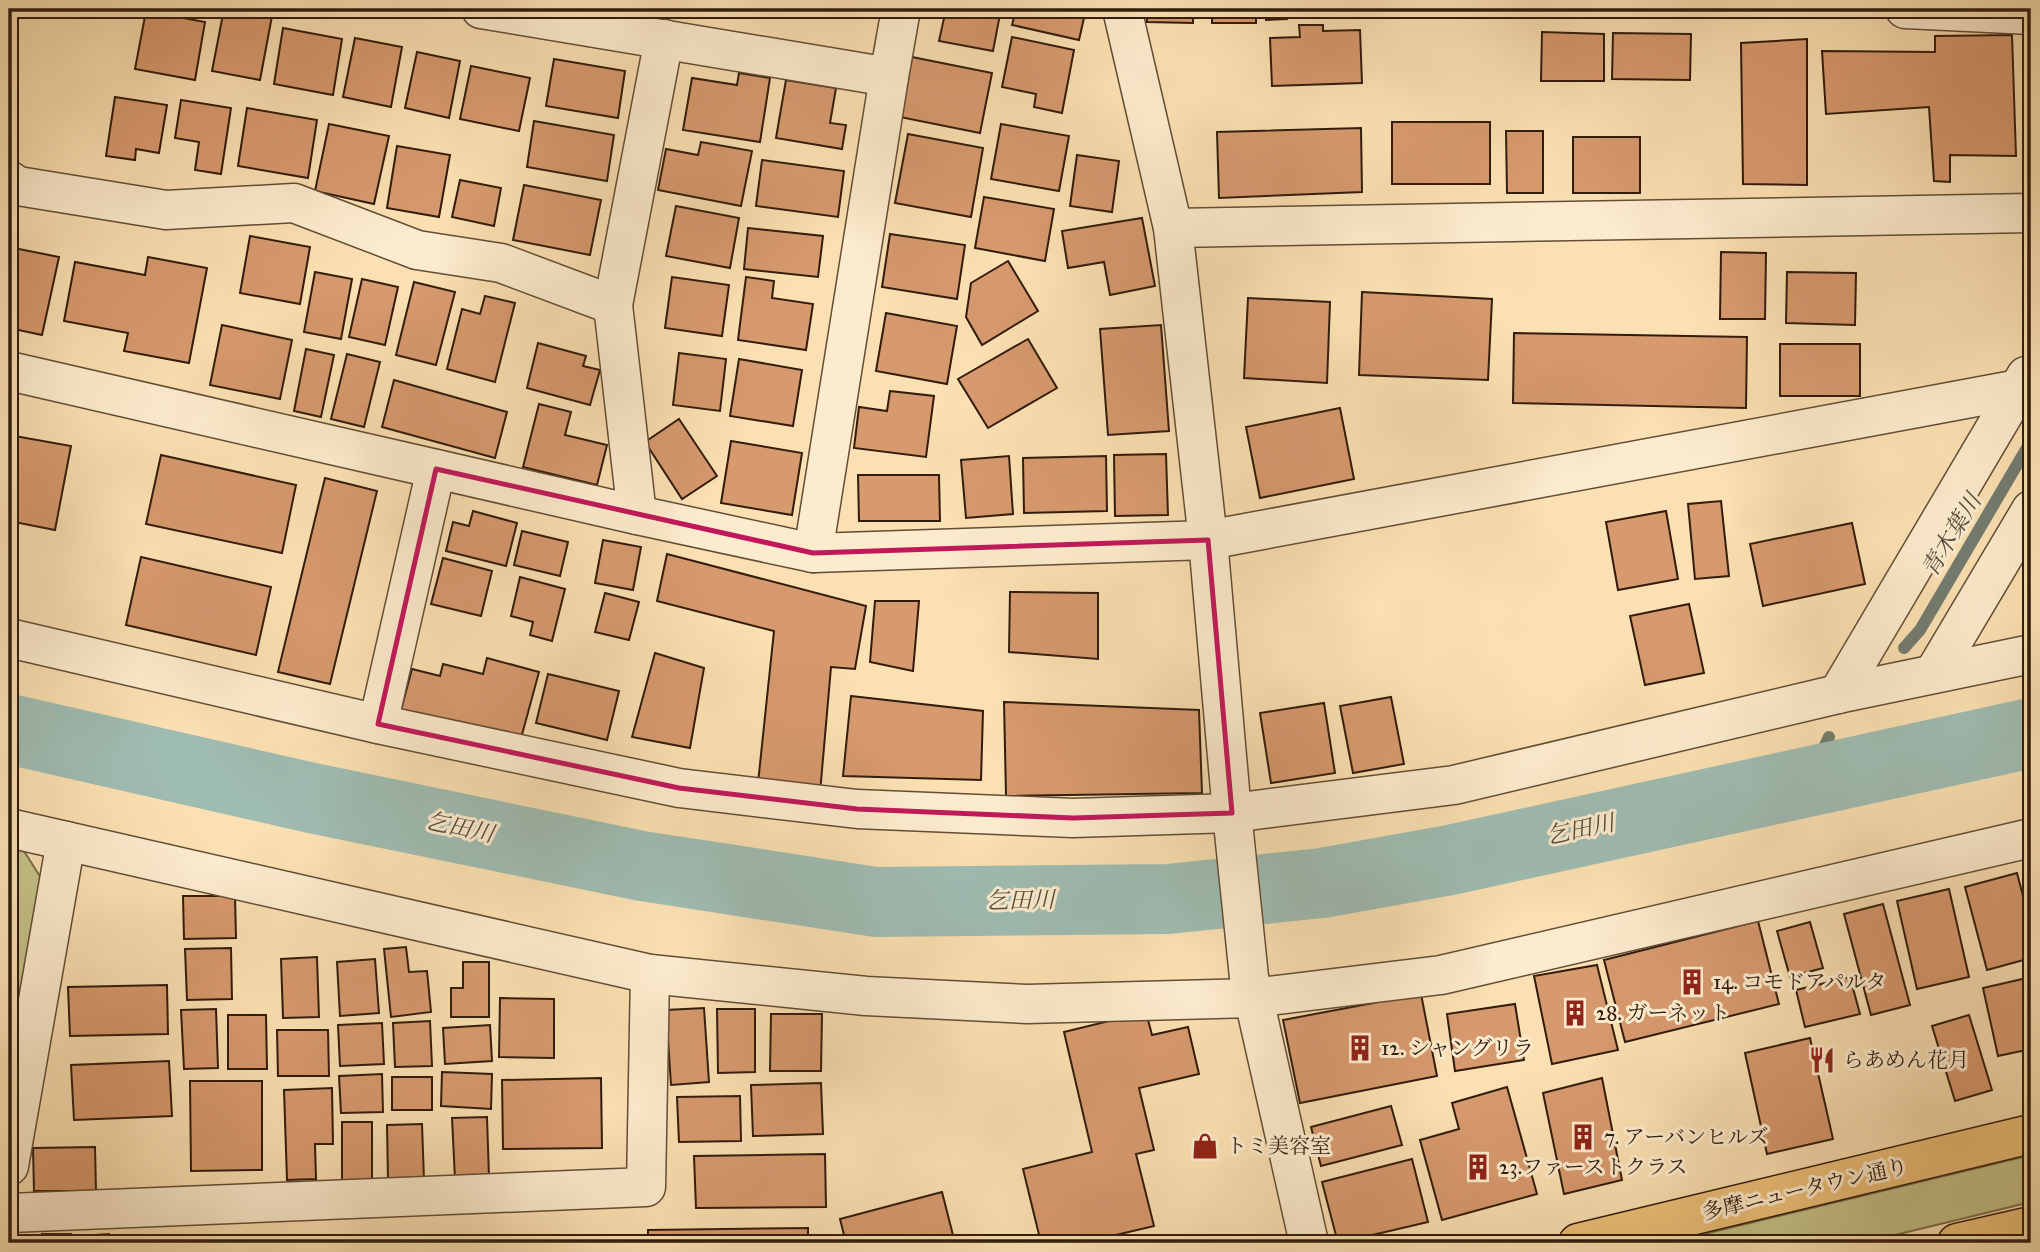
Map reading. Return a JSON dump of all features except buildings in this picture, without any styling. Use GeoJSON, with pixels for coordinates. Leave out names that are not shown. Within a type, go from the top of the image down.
{"type":"FeatureCollection","features":[{"type":"Feature","properties":{"kind":"main road","name":"多摩ニュータウン通り"},"geometry":{"type":"LineString","coordinates":[[1578,1243],[2031,1135]]}},
{"type":"Feature","properties":{"kind":"main road"},"geometry":{"type":"LineString","coordinates":[[1957,1243],[2031,1226]]}},
{"type":"Feature","properties":{"kind":"street"},"geometry":{"type":"LineString","coordinates":[[481,9],[889,77]]}},
{"type":"Feature","properties":{"kind":"street"},"geometry":{"type":"LineString","coordinates":[[813,553],[901,9]]}},
{"type":"Feature","properties":{"kind":"street"},"geometry":{"type":"LineString","coordinates":[[1122,9],[1173,228],[1208,540],[1251,980],[1309,1243]]}},
{"type":"Feature","properties":{"kind":"street"},"geometry":{"type":"LineString","coordinates":[[1919,9],[2031,15]]}},
{"type":"Feature","properties":{"kind":"street"},"geometry":{"type":"LineString","coordinates":[[637,515],[613,305],[664,39]]}},
{"type":"Feature","properties":{"kind":"street"},"geometry":{"type":"LineString","coordinates":[[9,180],[18,186],[166,211],[294,203],[417,250],[502,263],[613,305]]}},
{"type":"Feature","properties":{"kind":"street"},"geometry":{"type":"LineString","coordinates":[[1173,228],[2031,213]]}},
{"type":"Feature","properties":{"kind":"street"},"geometry":{"type":"LineString","coordinates":[[9,371],[813,553],[1208,540],[2025,379]]}},
{"type":"Feature","properties":{"kind":"street"},"geometry":{"type":"LineString","coordinates":[[1838,694],[2025,379]]}},
{"type":"Feature","properties":{"kind":"street"},"geometry":{"type":"LineString","coordinates":[[378,724],[436,469]]}},
{"type":"Feature","properties":{"kind":"street"},"geometry":{"type":"LineString","coordinates":[[1934,673],[2031,510]]}},
{"type":"Feature","properties":{"kind":"street"},"geometry":{"type":"LineString","coordinates":[[9,638],[378,724],[679,788],[857,809],[1073,818],[1235,832],[1454,785],[1838,694],[2031,654]]}},
{"type":"Feature","properties":{"kind":"street"},"geometry":{"type":"LineString","coordinates":[[9,828],[650,974],[866,996],[1027,1004],[1251,980],[1441,975],[2031,838]]}},
{"type":"Feature","properties":{"kind":"street"},"geometry":{"type":"LineString","coordinates":[[9,1166],[66,841]]}},
{"type":"Feature","properties":{"kind":"street"},"geometry":{"type":"LineString","coordinates":[[9,1213],[646,1187],[650,974]]}},
{"type":"Feature","properties":{"kind":"highlighted area"},"geometry":{"type":"Polygon","coordinates":[[[436,469],[813,553],[1208,540],[1232,813],[1073,818],[857,809],[679,788],[378,724],[436,469]]]}},
{"type":"Feature","properties":{"kind":"shaded area"},"geometry":{"type":"Polygon","coordinates":[[[9,838],[17,840],[41,878],[9,1052],[9,838]]]}},
{"type":"Feature","properties":{"kind":"shaded area"},"geometry":{"type":"Polygon","coordinates":[[[2031,1155],[2031,1202],[1862,1243],[1667,1243],[2031,1155]]]}},
{"type":"Feature","properties":{"kind":"waterway","name":"青木葉川"},"geometry":{"type":"LineString","coordinates":[[1904,648],[1920,630],[2031,441]]}},
{"type":"Feature","properties":{"kind":"waterway","name":"乞田川"},"geometry":{"type":"LineString","coordinates":[[9,729],[312,798],[642,866],[876,902],[1168,899],[1322,883],[1450,860],[2031,733]]}},
{"type":"Feature","properties":{"kind":"waterway","name":"青木葉川"},"geometry":{"type":"LineString","coordinates":[[1808,781],[1829,737]]}},
{"type":"Feature","properties":{"kind":"place","name":"14. コモドアパルタ"},"geometry":{"type":"Point","coordinates":[1692,982]}},
{"type":"Feature","properties":{"kind":"place","name":"28. ガーネット"},"geometry":{"type":"Point","coordinates":[1575,1013]}},
{"type":"Feature","properties":{"kind":"place","name":"12. シャングリラ"},"geometry":{"type":"Point","coordinates":[1360,1048]}},
{"type":"Feature","properties":{"kind":"place","name":"らあめん花月"},"geometry":{"type":"Point","coordinates":[1822,1060]}},
{"type":"Feature","properties":{"kind":"place","name":"7. アーバンヒルズ"},"geometry":{"type":"Point","coordinates":[1583,1137]}},
{"type":"Feature","properties":{"kind":"place","name":"トミ美容室"},"geometry":{"type":"Point","coordinates":[1205,1146]}},
{"type":"Feature","properties":{"kind":"place","name":"23.ファーストクラス"},"geometry":{"type":"Point","coordinates":[1478,1167]}}]}
